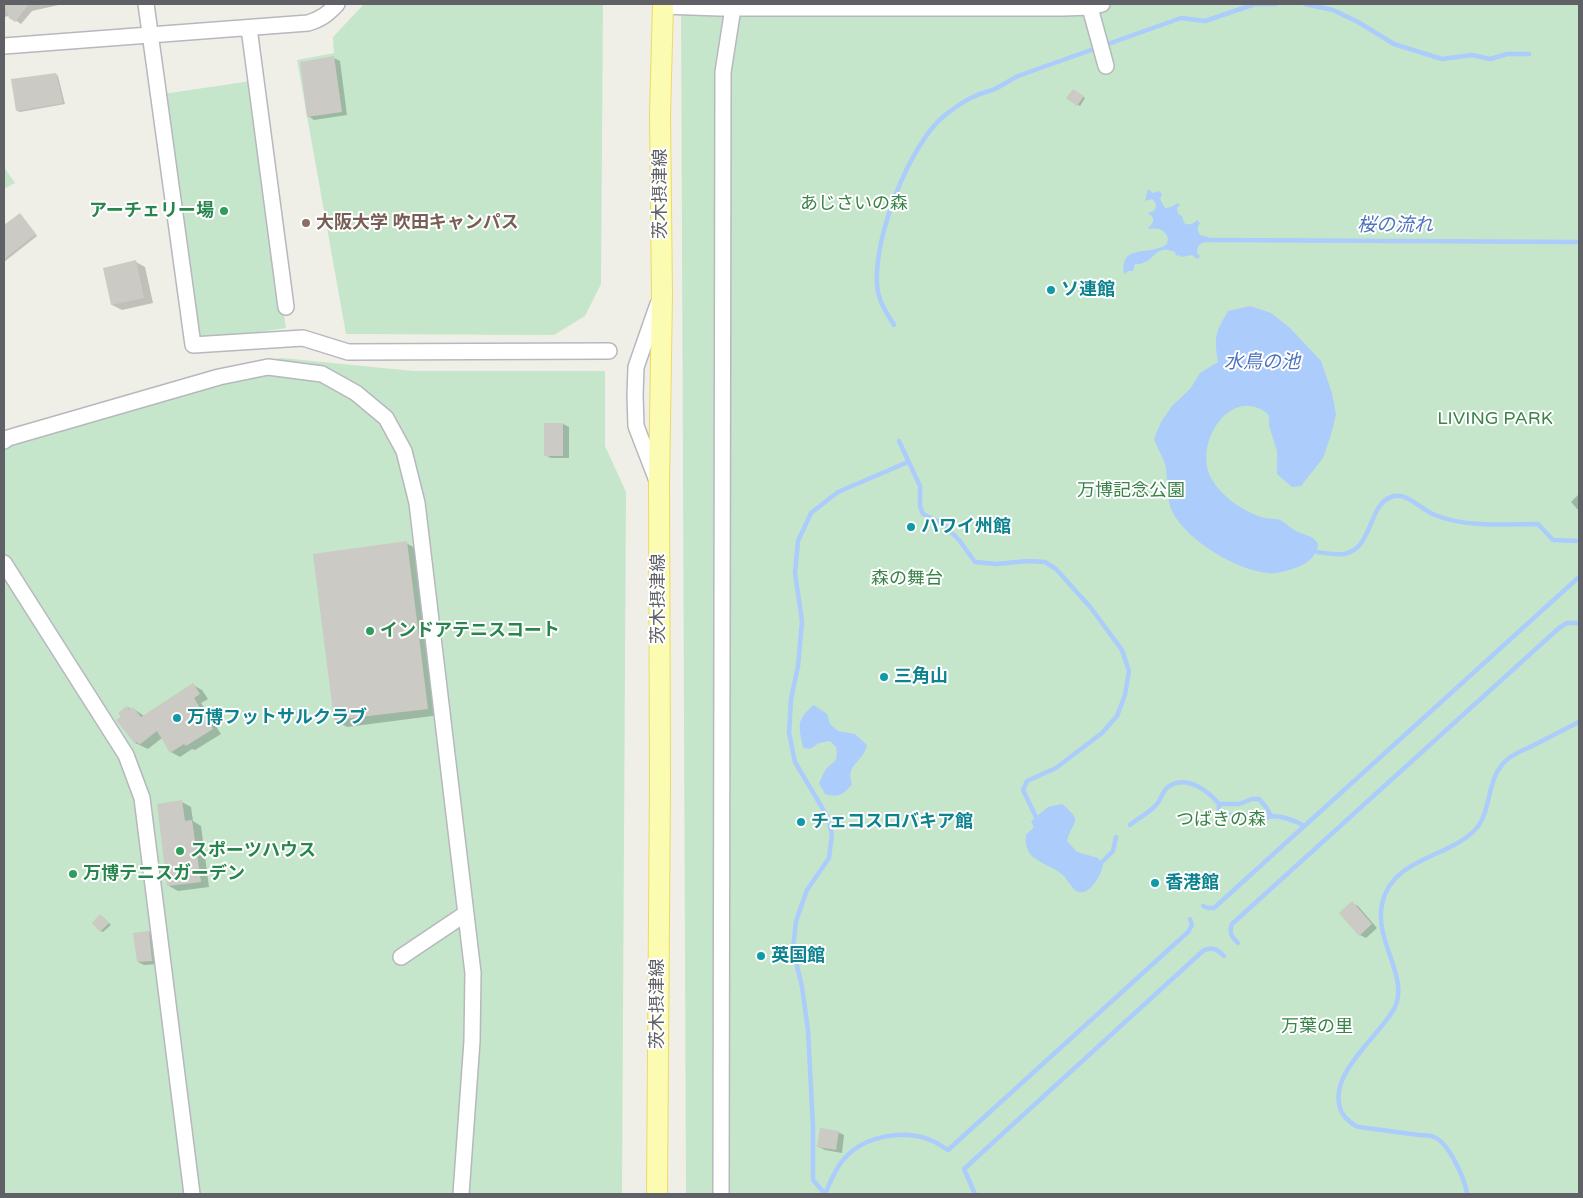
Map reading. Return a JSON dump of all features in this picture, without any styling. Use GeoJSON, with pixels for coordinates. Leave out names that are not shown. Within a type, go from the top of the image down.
{"type":"FeatureCollection","features":[{"type":"Feature","properties":{"kind":"main road","name":"茨木摂津線"},"geometry":{"type":"LineString","coordinates":[[657,1194],[660,792],[658,484],[662,295],[660,114],[663,5]]}},
{"type":"Feature","properties":{"kind":"lane"},"geometry":{"type":"LineString","coordinates":[[146,4],[193,345],[303,338],[348,352],[609,351]]}},
{"type":"Feature","properties":{"kind":"lane"},"geometry":{"type":"LineString","coordinates":[[4,46],[308,24],[319,20],[337,4]]}},
{"type":"Feature","properties":{"kind":"lane"},"geometry":{"type":"LineString","coordinates":[[663,5],[733,8],[1094,5],[1106,66]]}},
{"type":"Feature","properties":{"kind":"lane"},"geometry":{"type":"LineString","coordinates":[[721,1194],[723,72],[733,8]]}},
{"type":"Feature","properties":{"kind":"lane"},"geometry":{"type":"LineString","coordinates":[[249,28],[286,307]]}},
{"type":"Feature","properties":{"kind":"lane"},"geometry":{"type":"LineString","coordinates":[[4,441],[8,438],[219,377],[268,367],[322,374],[356,393],[386,418],[404,451],[417,503],[473,973],[472,1041],[461,1194]]}},
{"type":"Feature","properties":{"kind":"lane"},"geometry":{"type":"LineString","coordinates":[[4,563],[126,755],[142,798],[192,1194]]}},
{"type":"Feature","properties":{"kind":"lane"},"geometry":{"type":"LineString","coordinates":[[400,957],[466,914]]}},
{"type":"Feature","properties":{"kind":"green space"},"geometry":{"type":"Polygon","coordinates":[[[364,4],[603,4],[601,284],[585,316],[554,335],[346,334],[297,60],[334,53],[333,37],[364,4]]]}},
{"type":"Feature","properties":{"kind":"green space","name":"万博記念公園"},"geometry":{"type":"Polygon","coordinates":[[[681,4],[1579,4],[1579,1194],[686,1194],[681,4]]]}},
{"type":"Feature","properties":{"kind":"green space","name":"アーチェリー場"},"geometry":{"type":"Polygon","coordinates":[[[251,81],[286,328],[198,341],[163,94],[251,81]]]}},
{"type":"Feature","properties":{"kind":"green space"},"geometry":{"type":"Polygon","coordinates":[[[4,167],[15,183],[4,189],[4,167]]]}},
{"type":"Feature","properties":{"kind":"green space"},"geometry":{"type":"Polygon","coordinates":[[[282,358],[413,371],[605,371],[605,446],[626,492],[622,1194],[4,1194],[4,436],[224,368],[282,358]]]}},
{"type":"Feature","properties":{"kind":"water"},"geometry":{"type":"Polygon","coordinates":[[[1148,189],[1153,193],[1159,191],[1162,194],[1160,199],[1165,208],[1178,203],[1180,205],[1177,208],[1178,214],[1182,216],[1184,223],[1191,224],[1197,220],[1200,223],[1198,232],[1210,240],[1201,243],[1197,250],[1200,257],[1197,259],[1192,255],[1176,256],[1175,252],[1164,250],[1156,253],[1141,264],[1135,264],[1133,271],[1128,271],[1124,274],[1124,264],[1131,254],[1153,250],[1167,244],[1168,238],[1163,231],[1148,228],[1153,220],[1148,213],[1154,211],[1156,204],[1152,199],[1145,201],[1148,189]]]}},
{"type":"Feature","properties":{"kind":"water","name":"水鳥の池"},"geometry":{"type":"Polygon","coordinates":[[[1250,306],[1271,313],[1289,327],[1321,361],[1332,393],[1336,415],[1323,458],[1301,486],[1292,487],[1277,474],[1277,451],[1269,426],[1269,415],[1255,407],[1241,406],[1229,412],[1218,422],[1211,436],[1207,451],[1207,466],[1217,487],[1243,509],[1258,516],[1280,520],[1296,531],[1311,537],[1318,544],[1315,554],[1304,564],[1275,573],[1254,570],[1227,560],[1201,543],[1180,523],[1171,507],[1165,464],[1154,439],[1161,422],[1172,406],[1190,389],[1200,373],[1218,362],[1217,335],[1228,311],[1250,306]]]}},
{"type":"Feature","properties":{"kind":"water"},"geometry":{"type":"Polygon","coordinates":[[[814,705],[827,714],[830,724],[838,731],[855,734],[867,745],[851,772],[852,784],[843,793],[834,796],[825,794],[819,783],[825,771],[836,760],[836,747],[830,741],[819,743],[810,749],[803,748],[800,734],[801,719],[814,705]]]}},
{"type":"Feature","properties":{"kind":"water"},"geometry":{"type":"Polygon","coordinates":[[[1062,804],[1075,819],[1067,841],[1077,852],[1098,858],[1103,865],[1095,883],[1083,892],[1077,891],[1063,875],[1033,857],[1026,844],[1026,835],[1034,827],[1031,821],[1048,807],[1062,804]]]}},
{"type":"Feature","properties":{"kind":"building"},"geometry":{"type":"Polygon","coordinates":[[[4,4],[29,4],[15,22],[9,18],[4,4]]]}},
{"type":"Feature","properties":{"kind":"building"},"geometry":{"type":"Polygon","coordinates":[[[334,56],[342,112],[307,117],[300,62],[334,56]]]}},
{"type":"Feature","properties":{"kind":"building"},"geometry":{"type":"Polygon","coordinates":[[[56,73],[63,103],[16,111],[11,79],[56,73]]]}},
{"type":"Feature","properties":{"kind":"building"},"geometry":{"type":"Polygon","coordinates":[[[1073,89],[1084,96],[1077,106],[1066,98],[1073,89]]]}},
{"type":"Feature","properties":{"kind":"building"},"geometry":{"type":"Polygon","coordinates":[[[20,213],[36,234],[4,259],[4,225],[20,213]]]}},
{"type":"Feature","properties":{"kind":"building"},"geometry":{"type":"Polygon","coordinates":[[[136,260],[144,298],[111,305],[103,268],[136,260]]]}},
{"type":"Feature","properties":{"kind":"building"},"geometry":{"type":"Polygon","coordinates":[[[544,423],[563,423],[563,456],[544,456],[544,423]]]}},
{"type":"Feature","properties":{"kind":"building","name":"インドアテニスコート"},"geometry":{"type":"Polygon","coordinates":[[[407,541],[428,709],[334,720],[313,554],[407,541]]]}},
{"type":"Feature","properties":{"kind":"building","name":"万博フットサルクラブ"},"geometry":{"type":"Polygon","coordinates":[[[193,683],[200,694],[194,698],[213,729],[186,746],[184,744],[170,753],[157,731],[139,745],[137,742],[135,744],[116,720],[121,717],[118,713],[127,706],[130,710],[133,707],[141,717],[193,683]]]}},
{"type":"Feature","properties":{"kind":"building","name":"スポーツハウス"},"geometry":{"type":"Polygon","coordinates":[[[182,800],[185,821],[192,820],[201,882],[167,886],[157,804],[182,800]]]}},
{"type":"Feature","properties":{"kind":"building"},"geometry":{"type":"Polygon","coordinates":[[[1352,901],[1372,924],[1359,936],[1339,913],[1352,901]]]}},
{"type":"Feature","properties":{"kind":"building"},"geometry":{"type":"Polygon","coordinates":[[[100,914],[109,923],[100,932],[92,923],[100,914]]]}},
{"type":"Feature","properties":{"kind":"building"},"geometry":{"type":"Polygon","coordinates":[[[149,931],[152,961],[137,962],[133,933],[149,931]]]}},
{"type":"Feature","properties":{"kind":"building"},"geometry":{"type":"Polygon","coordinates":[[[820,1128],[839,1131],[836,1150],[817,1147],[820,1128]]]}},
{"type":"Feature","properties":{"kind":"waterway"},"geometry":{"type":"LineString","coordinates":[[894,325],[882,305],[877,289],[881,242],[896,193],[907,169],[918,148],[944,116],[958,105],[978,94],[995,89],[1018,76],[1181,18],[1205,21],[1255,4],[1276,4]]}},
{"type":"Feature","properties":{"kind":"waterway"},"geometry":{"type":"LineString","coordinates":[[1305,4],[1333,10],[1358,22],[1394,44],[1442,59],[1472,55],[1490,59],[1507,54],[1529,54]]}},
{"type":"Feature","properties":{"kind":"waterway","name":"桜の流れ"},"geometry":{"type":"LineString","coordinates":[[1210,240],[1579,242]]}},
{"type":"Feature","properties":{"kind":"waterway"},"geometry":{"type":"LineString","coordinates":[[899,441],[920,486],[920,506],[923,514],[943,524],[959,540],[975,562],[997,564],[1028,561],[1045,562],[1056,569],[1091,608],[1122,650],[1129,671],[1125,695],[1117,716],[1102,733],[1056,768],[1027,781],[1023,790],[1036,817]]}},
{"type":"Feature","properties":{"kind":"waterway"},"geometry":{"type":"LineString","coordinates":[[825,1194],[813,1180],[813,1126],[808,1030],[802,987],[793,949],[796,921],[807,890],[829,858],[832,834],[827,816],[795,762],[789,733],[791,699],[798,666],[802,621],[795,573],[798,541],[811,513],[838,492],[908,462]]}},
{"type":"Feature","properties":{"kind":"waterway"},"geometry":{"type":"LineString","coordinates":[[1317,552],[1344,554],[1353,550],[1366,536],[1378,509],[1391,497],[1397,496],[1408,499],[1430,513],[1447,519],[1473,524],[1538,524],[1553,540],[1579,541]]}},
{"type":"Feature","properties":{"kind":"waterway"},"geometry":{"type":"LineString","coordinates":[[1203,906],[1214,908],[1579,577]]}},
{"type":"Feature","properties":{"kind":"waterway"},"geometry":{"type":"LineString","coordinates":[[1238,943],[1231,934],[1232,924],[1559,628],[1567,623],[1578,623]]}},
{"type":"Feature","properties":{"kind":"waterway"},"geometry":{"type":"LineString","coordinates":[[1467,1194],[1451,1154],[1434,1137],[1358,1127],[1350,1122],[1342,1113],[1338,1099],[1347,1071],[1356,1057],[1388,1019],[1395,1007],[1398,995],[1398,983],[1383,931],[1381,918],[1382,904],[1388,889],[1397,877],[1408,868],[1449,848],[1474,831],[1484,814],[1496,775],[1509,758],[1579,722]]}},
{"type":"Feature","properties":{"kind":"waterway"},"geometry":{"type":"LineString","coordinates":[[1130,825],[1152,809],[1168,787],[1182,782],[1190,783],[1203,789],[1219,804],[1219,813],[1226,817],[1243,813],[1253,822],[1277,816],[1304,826]]}},
{"type":"Feature","properties":{"kind":"waterway"},"geometry":{"type":"LineString","coordinates":[[1219,804],[1239,804],[1252,799],[1259,799],[1271,816]]}},
{"type":"Feature","properties":{"kind":"waterway"},"geometry":{"type":"LineString","coordinates":[[1102,862],[1113,851],[1116,837]]}},
{"type":"Feature","properties":{"kind":"waterway"},"geometry":{"type":"LineString","coordinates":[[825,1194],[843,1160],[852,1151],[874,1140],[886,1136],[911,1135],[935,1142],[948,1150],[1188,932],[1192,925],[1190,919]]}},
{"type":"Feature","properties":{"kind":"waterway"},"geometry":{"type":"LineString","coordinates":[[975,1194],[964,1169],[1204,950],[1215,949],[1224,956]]}},
{"type":"Feature","properties":{"kind":"place","name":"アーチェリー場"},"geometry":{"type":"Point","coordinates":[224,211]}},
{"type":"Feature","properties":{"kind":"place","name":"大阪大学 吹田キャンパス"},"geometry":{"type":"Point","coordinates":[306,223]}},
{"type":"Feature","properties":{"kind":"place","name":"ソ連館"},"geometry":{"type":"Point","coordinates":[1051,290]}},
{"type":"Feature","properties":{"kind":"place","name":"ハワイ州館"},"geometry":{"type":"Point","coordinates":[911,527]}},
{"type":"Feature","properties":{"kind":"place","name":"インドアテニスコート"},"geometry":{"type":"Point","coordinates":[370,631]}},
{"type":"Feature","properties":{"kind":"place","name":"三角山"},"geometry":{"type":"Point","coordinates":[884,677]}},
{"type":"Feature","properties":{"kind":"place","name":"万博フットサルクラブ"},"geometry":{"type":"Point","coordinates":[177,718]}},
{"type":"Feature","properties":{"kind":"place","name":"チェコスロバキア館"},"geometry":{"type":"Point","coordinates":[801,822]}},
{"type":"Feature","properties":{"kind":"place","name":"スポーツハウス"},"geometry":{"type":"Point","coordinates":[180,851]}},
{"type":"Feature","properties":{"kind":"place","name":"万博テニスガーデン"},"geometry":{"type":"Point","coordinates":[73,874]}},
{"type":"Feature","properties":{"kind":"place","name":"香港館"},"geometry":{"type":"Point","coordinates":[1155,883]}},
{"type":"Feature","properties":{"kind":"place","name":"英国館"},"geometry":{"type":"Point","coordinates":[761,956]}},
{"type":"Feature","properties":{"kind":"park label","name":"あじさいの森"},"geometry":{"type":"Point","coordinates":[854,204]}},
{"type":"Feature","properties":{"kind":"park label","name":"LIVING PARK"},"geometry":{"type":"Point","coordinates":[1495,419]}},
{"type":"Feature","properties":{"kind":"park label","name":"森の舞台"},"geometry":{"type":"Point","coordinates":[907,579]}},
{"type":"Feature","properties":{"kind":"park label","name":"つばきの森"},"geometry":{"type":"Point","coordinates":[1221,820]}},
{"type":"Feature","properties":{"kind":"park label","name":"万葉の里"},"geometry":{"type":"Point","coordinates":[1317,1027]}}]}
